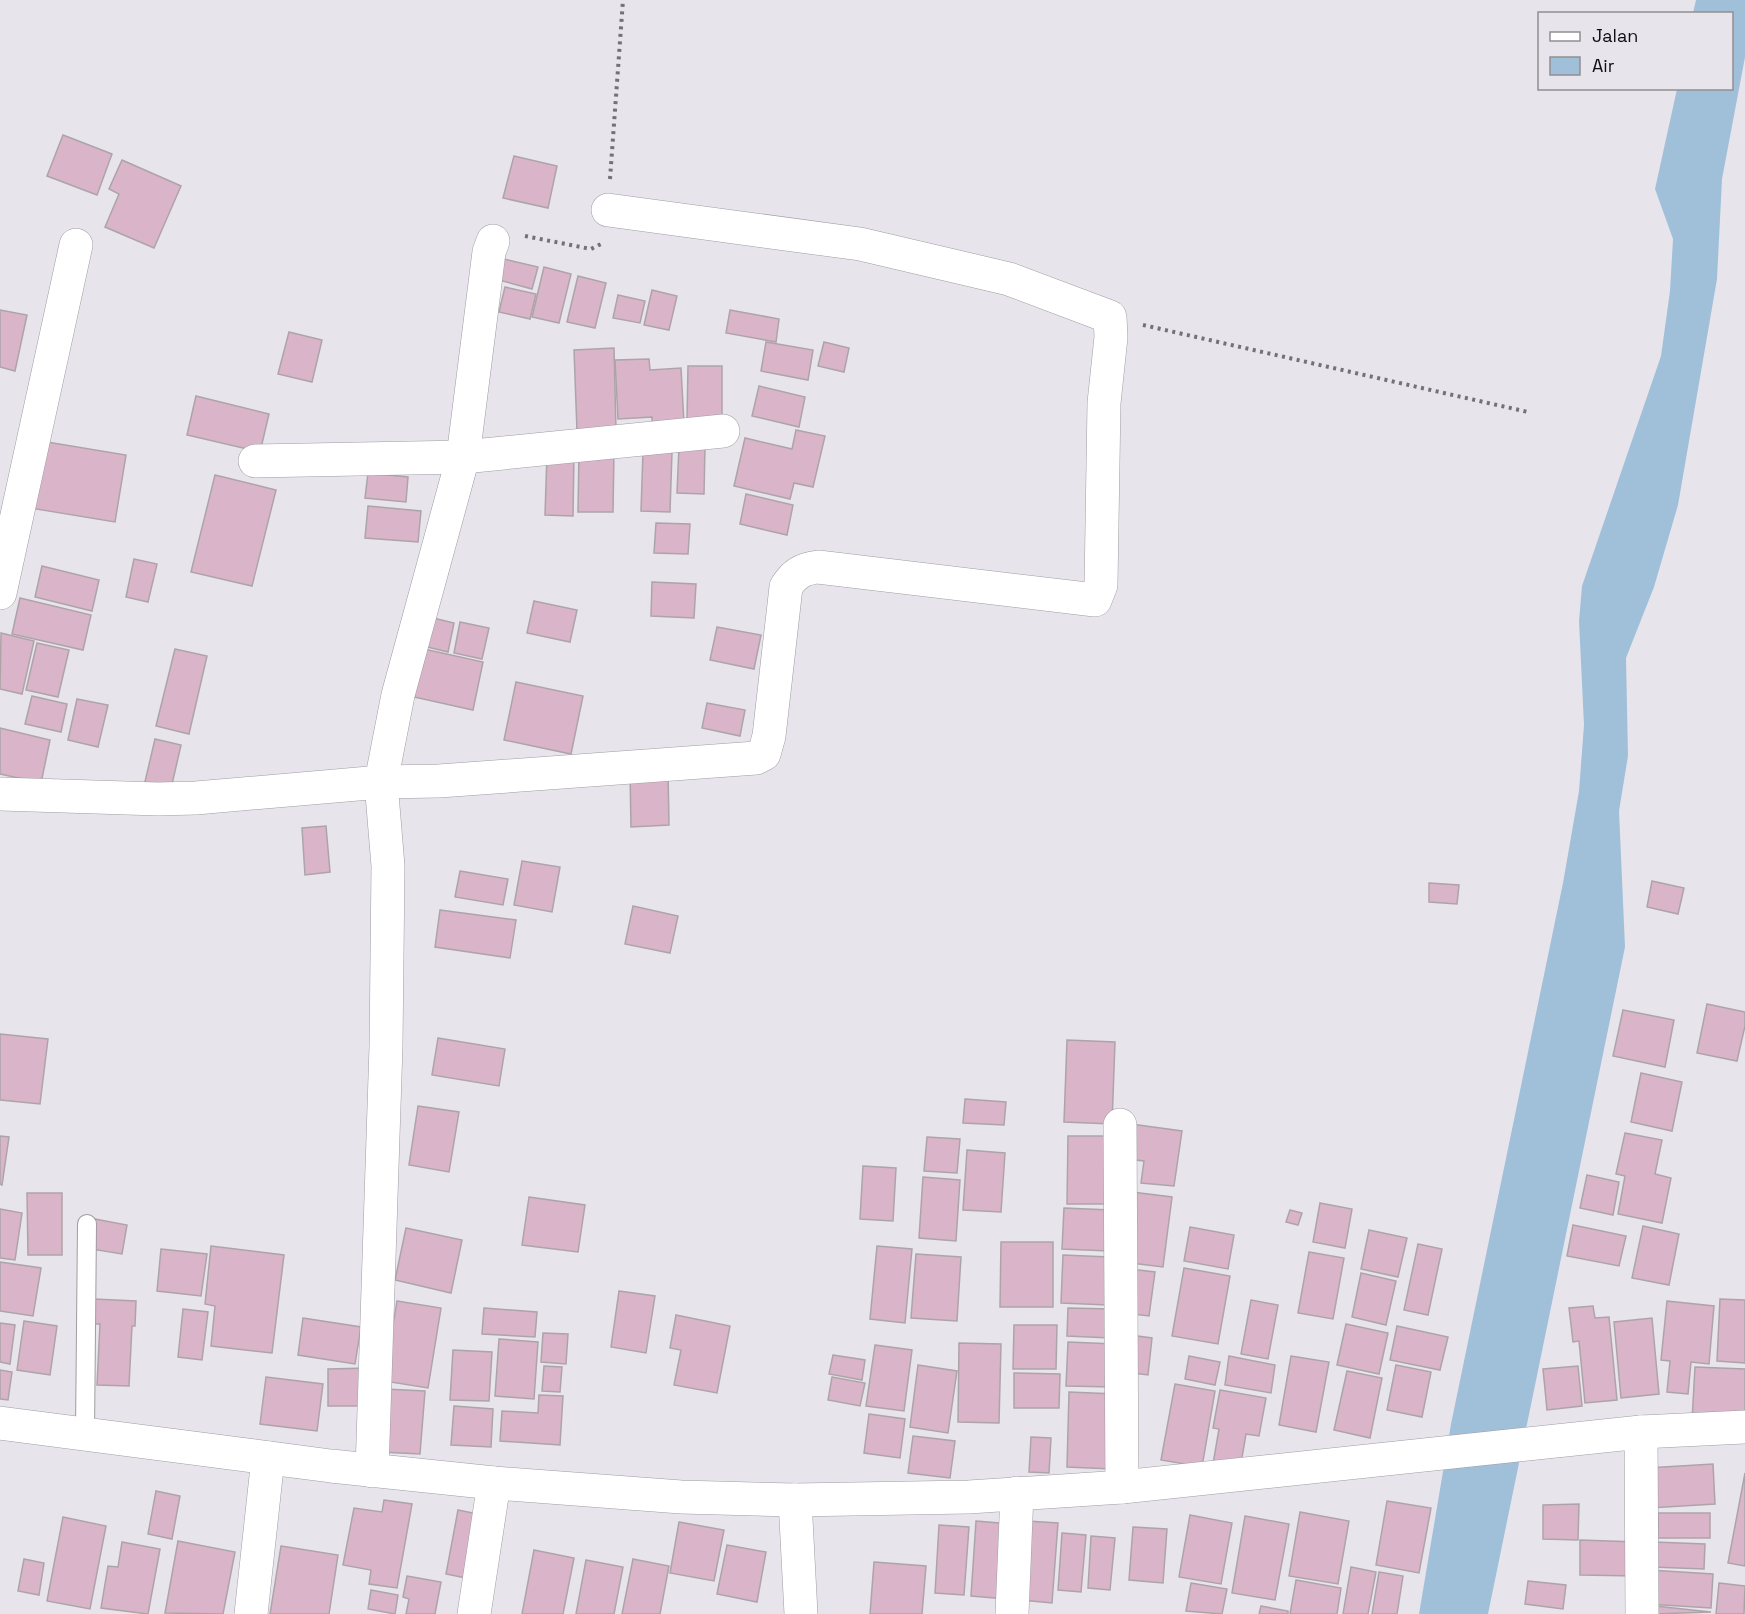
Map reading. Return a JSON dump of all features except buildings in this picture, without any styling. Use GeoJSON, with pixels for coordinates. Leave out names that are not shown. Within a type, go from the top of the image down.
{"type":"FeatureCollection","features":[{"type":"Feature","properties":{"kind":"street"},"geometry":{"type":"LineString","coordinates":[[0,794],[159,799],[381,782],[439,782],[756,758],[764,754],[769,736],[786,587],[793,576],[804,569],[818,567],[1095,600],[1101,585],[1104,403],[1111,337],[1110,316],[1010,279],[871,246],[608,210]]}},
{"type":"Feature","properties":{"kind":"street"},"geometry":{"type":"LineString","coordinates":[[372,1471],[386,1046],[388,866],[381,782],[398,695],[463,457],[489,252],[493,241]]}},
{"type":"Feature","properties":{"kind":"street"},"geometry":{"type":"LineString","coordinates":[[0,593],[14,518],[76,245]]}},
{"type":"Feature","properties":{"kind":"street"},"geometry":{"type":"LineString","coordinates":[[255,460],[463,457],[723,431]]}},
{"type":"Feature","properties":{"kind":"street"},"geometry":{"type":"LineString","coordinates":[[1120,1125],[1122,1487]]}},
{"type":"Feature","properties":{"kind":"street"},"geometry":{"type":"LineString","coordinates":[[0,1423],[372,1471],[494,1483],[681,1497],[795,1500],[1017,1493],[1122,1487],[1641,1432],[1745,1427]]}},
{"type":"Feature","properties":{"kind":"street"},"geometry":{"type":"LineString","coordinates":[[1641,1432],[1642,1614]]}},
{"type":"Feature","properties":{"kind":"street"},"geometry":{"type":"LineString","coordinates":[[251,1614],[268,1458]]}},
{"type":"Feature","properties":{"kind":"street"},"geometry":{"type":"LineString","coordinates":[[474,1614],[494,1483]]}},
{"type":"Feature","properties":{"kind":"street"},"geometry":{"type":"LineString","coordinates":[[1011,1614],[1017,1493]]}},
{"type":"Feature","properties":{"kind":"street"},"geometry":{"type":"LineString","coordinates":[[795,1500],[801,1614]]}},
{"type":"Feature","properties":{"kind":"lane"},"geometry":{"type":"LineString","coordinates":[[85,1433],[87,1224]]}},
{"type":"Feature","properties":{"kind":"path"},"geometry":{"type":"LineString","coordinates":[[493,241],[501,234],[510,233],[597,248],[606,238],[623,0]]}},
{"type":"Feature","properties":{"kind":"path"},"geometry":{"type":"LineString","coordinates":[[1110,316],[1528,412]]}},
{"type":"Feature","properties":{"kind":"water"},"geometry":{"type":"Polygon","coordinates":[[[1696,0],[1745,0],[1745,57],[1722,179],[1717,279],[1678,505],[1654,587],[1626,658],[1628,756],[1619,811],[1625,947],[1488,1614],[1419,1614],[1451,1424],[1563,883],[1579,791],[1584,725],[1579,621],[1582,586],[1661,356],[1670,291],[1673,239],[1655,189],[1677,90],[1733,90],[1733,12],[1693,12],[1696,0]]]}}]}
